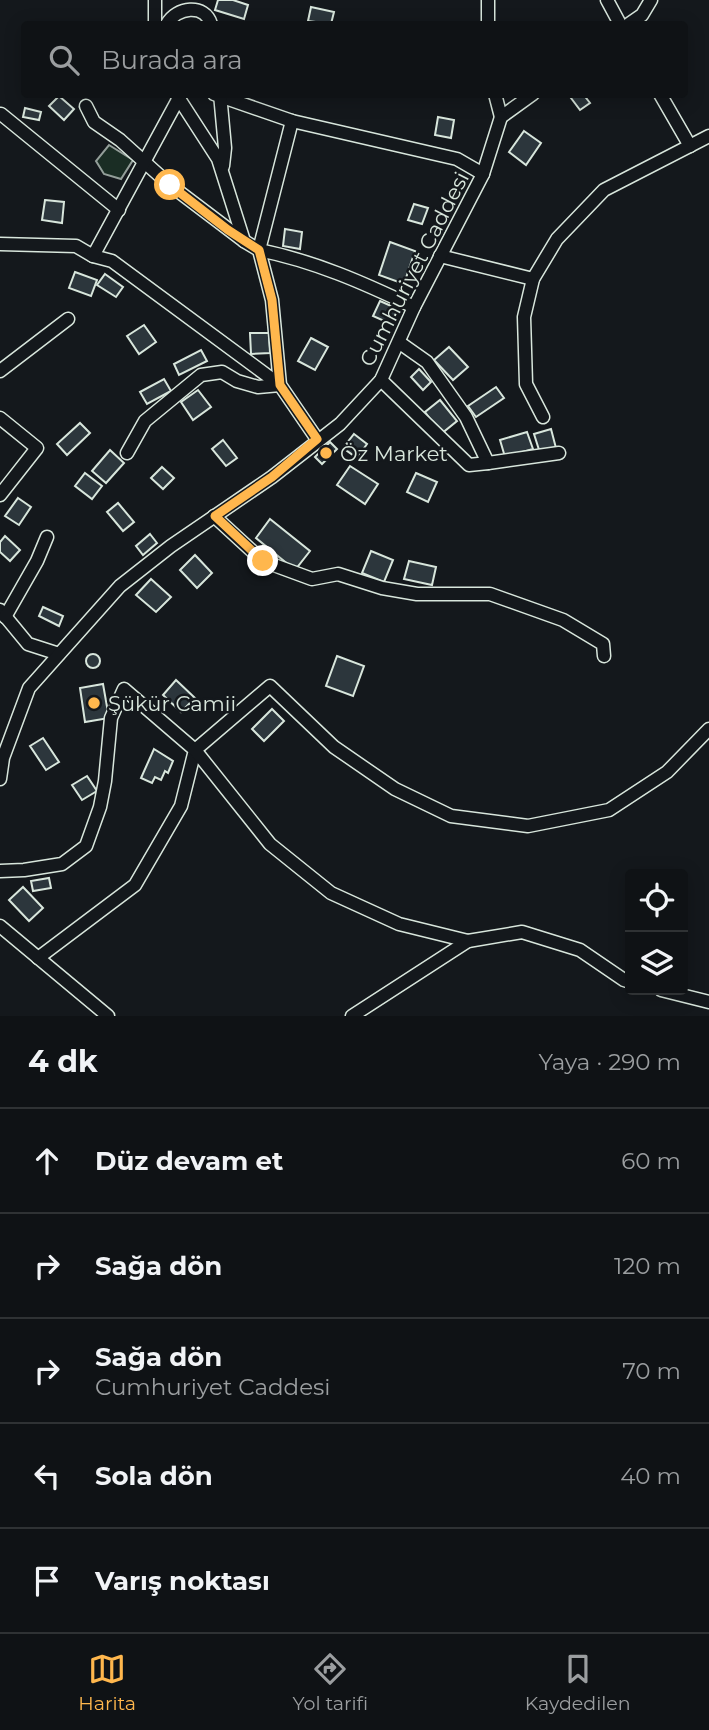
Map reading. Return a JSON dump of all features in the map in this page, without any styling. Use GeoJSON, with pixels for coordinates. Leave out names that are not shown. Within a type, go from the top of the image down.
{"type":"FeatureCollection","features":[{"type":"Feature","properties":{"kind":"street"},"geometry":{"type":"LineString","coordinates":[[155,0],[155,21]]}},
{"type":"Feature","properties":{"kind":"street"},"geometry":{"type":"LineString","coordinates":[[488,0],[488,21]]}},
{"type":"Feature","properties":{"kind":"street"},"geometry":{"type":"LineString","coordinates":[[607,0],[618,21]]}},
{"type":"Feature","properties":{"kind":"street"},"geometry":{"type":"LineString","coordinates":[[633,21],[642,15],[651,0]]}},
{"type":"Feature","properties":{"kind":"street"},"geometry":{"type":"LineString","coordinates":[[170,21],[178,12],[189,9],[203,13],[210,21]]}},
{"type":"Feature","properties":{"kind":"street"},"geometry":{"type":"LineString","coordinates":[[93,256],[179,98]]}},
{"type":"Feature","properties":{"kind":"street"},"geometry":{"type":"LineString","coordinates":[[183,98],[222,170],[244,241]]}},
{"type":"Feature","properties":{"kind":"street"},"geometry":{"type":"LineString","coordinates":[[218,98],[225,148],[222,170]]}},
{"type":"Feature","properties":{"kind":"street"},"geometry":{"type":"LineString","coordinates":[[227,98],[292,121],[457,159],[483,174]]}},
{"type":"Feature","properties":{"kind":"street"},"geometry":{"type":"LineString","coordinates":[[496,98],[501,117],[527,98]]}},
{"type":"Feature","properties":{"kind":"street"},"geometry":{"type":"LineString","coordinates":[[662,98],[690,146]]}},
{"type":"Feature","properties":{"kind":"street"},"geometry":{"type":"LineString","coordinates":[[86,106],[94,122],[244,241],[259,250],[296,257],[358,280],[414,307]]}},
{"type":"Feature","properties":{"kind":"street"},"geometry":{"type":"LineString","coordinates":[[1,114],[119,210]]}},
{"type":"Feature","properties":{"kind":"street","name":"Cumhuriyet Caddesi"},"geometry":{"type":"LineString","coordinates":[[0,779],[1,761],[29,688],[120,586],[171,545],[272,477],[317,439],[340,424],[381,380],[414,307],[483,174],[501,117]]}},
{"type":"Feature","properties":{"kind":"street"},"geometry":{"type":"LineString","coordinates":[[280,385],[272,300],[259,250],[292,121]]}},
{"type":"Feature","properties":{"kind":"street"},"geometry":{"type":"LineString","coordinates":[[543,417],[526,384],[524,317],[533,279],[557,239],[604,190],[709,136]]}},
{"type":"Feature","properties":{"kind":"street"},"geometry":{"type":"LineString","coordinates":[[0,244],[76,246],[93,256],[112,261],[280,385],[317,439]]}},
{"type":"Feature","properties":{"kind":"street"},"geometry":{"type":"LineString","coordinates":[[440,256],[533,279]]}},
{"type":"Feature","properties":{"kind":"street"},"geometry":{"type":"LineString","coordinates":[[0,371],[68,319]]}},
{"type":"Feature","properties":{"kind":"street"},"geometry":{"type":"LineString","coordinates":[[400,343],[427,362],[466,417],[488,463]]}},
{"type":"Feature","properties":{"kind":"street"},"geometry":{"type":"LineString","coordinates":[[127,453],[145,421],[201,375],[222,372],[237,381],[258,387],[280,385]]}},
{"type":"Feature","properties":{"kind":"street"},"geometry":{"type":"LineString","coordinates":[[381,380],[469,465],[559,453]]}},
{"type":"Feature","properties":{"kind":"street"},"geometry":{"type":"LineString","coordinates":[[0,418],[37,448],[0,495]]}},
{"type":"Feature","properties":{"kind":"street"},"geometry":{"type":"LineString","coordinates":[[215,516],[263,561],[312,579],[338,574],[382,588],[417,594],[490,594],[563,620],[603,643],[604,656]]}},
{"type":"Feature","properties":{"kind":"street"},"geometry":{"type":"LineString","coordinates":[[47,537],[37,561],[2,613],[28,644],[59,654]]}},
{"type":"Feature","properties":{"kind":"street"},"geometry":{"type":"LineString","coordinates":[[38,958],[135,885],[181,806],[195,750],[270,686],[334,747],[395,789],[451,816],[528,826],[609,810],[667,772],[709,729]]}},
{"type":"Feature","properties":{"kind":"street"},"geometry":{"type":"LineString","coordinates":[[0,871],[62,864],[86,846],[100,807],[111,718],[124,689],[195,750],[270,844],[331,893],[399,924],[468,941],[522,932],[580,950],[625,980]]}},
{"type":"Feature","properties":{"kind":"street"},"geometry":{"type":"LineString","coordinates":[[0,926],[107,1016]]}},
{"type":"Feature","properties":{"kind":"street"},"geometry":{"type":"LineString","coordinates":[[352,1016],[468,941]]}},
{"type":"Feature","properties":{"kind":"street"},"geometry":{"type":"LineString","coordinates":[[681,995],[709,1002]]}},
{"type":"Feature","properties":{"kind":"green space"},"geometry":{"type":"Polygon","coordinates":[[[109,145],[133,160],[121,179],[104,174],[96,161],[109,145]]]}},
{"type":"Feature","properties":{"kind":"building"},"geometry":{"type":"Polygon","coordinates":[[[218,0],[233,0],[248,5],[244,19],[215,10],[218,0]]]}},
{"type":"Feature","properties":{"kind":"building"},"geometry":{"type":"Polygon","coordinates":[[[311,7],[334,12],[332,21],[308,21],[311,7]]]}},
{"type":"Feature","properties":{"kind":"building"},"geometry":{"type":"Polygon","coordinates":[[[57,98],[61,98],[74,109],[64,120],[49,106],[57,98]]]}},
{"type":"Feature","properties":{"kind":"building"},"geometry":{"type":"Polygon","coordinates":[[[571,98],[586,98],[590,103],[580,110],[571,98]]]}},
{"type":"Feature","properties":{"kind":"building"},"geometry":{"type":"Polygon","coordinates":[[[25,108],[41,112],[39,120],[23,117],[25,108]]]}},
{"type":"Feature","properties":{"kind":"building"},"geometry":{"type":"Polygon","coordinates":[[[438,117],[454,120],[451,138],[435,135],[438,117]]]}},
{"type":"Feature","properties":{"kind":"building"},"geometry":{"type":"Polygon","coordinates":[[[524,131],[541,143],[526,165],[509,152],[524,131]]]}},
{"type":"Feature","properties":{"kind":"building"},"geometry":{"type":"Polygon","coordinates":[[[45,200],[64,202],[62,223],[42,220],[45,200]]]}},
{"type":"Feature","properties":{"kind":"building"},"geometry":{"type":"Polygon","coordinates":[[[414,204],[428,208],[422,224],[408,220],[414,204]]]}},
{"type":"Feature","properties":{"kind":"building"},"geometry":{"type":"Polygon","coordinates":[[[285,229],[302,232],[300,249],[283,246],[285,229]]]}},
{"type":"Feature","properties":{"kind":"building"},"geometry":{"type":"Polygon","coordinates":[[[390,242],[415,251],[404,284],[379,275],[390,242]]]}},
{"type":"Feature","properties":{"kind":"building"},"geometry":{"type":"Polygon","coordinates":[[[75,272],[97,280],[91,296],[69,288],[75,272]]]}},
{"type":"Feature","properties":{"kind":"building"},"geometry":{"type":"Polygon","coordinates":[[[105,274],[123,287],[116,297],[97,285],[105,274]]]}},
{"type":"Feature","properties":{"kind":"building"},"geometry":{"type":"Polygon","coordinates":[[[380,301],[398,309],[391,324],[373,316],[380,301]]]}},
{"type":"Feature","properties":{"kind":"building"},"geometry":{"type":"Polygon","coordinates":[[[144,325],[156,342],[139,354],[127,336],[144,325]]]}},
{"type":"Feature","properties":{"kind":"building"},"geometry":{"type":"Polygon","coordinates":[[[250,333],[269,333],[270,353],[251,354],[250,333]]]}},
{"type":"Feature","properties":{"kind":"building"},"geometry":{"type":"Polygon","coordinates":[[[311,338],[328,347],[315,370],[298,361],[311,338]]]}},
{"type":"Feature","properties":{"kind":"building"},"geometry":{"type":"Polygon","coordinates":[[[449,347],[468,367],[453,380],[434,360],[449,347]]]}},
{"type":"Feature","properties":{"kind":"building"},"geometry":{"type":"Polygon","coordinates":[[[201,350],[207,361],[179,375],[174,364],[201,350]]]}},
{"type":"Feature","properties":{"kind":"building"},"geometry":{"type":"Polygon","coordinates":[[[419,369],[431,382],[423,390],[411,377],[419,369]]]}},
{"type":"Feature","properties":{"kind":"building"},"geometry":{"type":"Polygon","coordinates":[[[164,379],[171,391],[147,404],[140,392],[164,379]]]}},
{"type":"Feature","properties":{"kind":"building"},"geometry":{"type":"Polygon","coordinates":[[[496,387],[504,398],[476,417],[468,406],[496,387]]]}},
{"type":"Feature","properties":{"kind":"building"},"geometry":{"type":"Polygon","coordinates":[[[198,390],[211,407],[193,420],[181,402],[198,390]]]}},
{"type":"Feature","properties":{"kind":"building"},"geometry":{"type":"Polygon","coordinates":[[[440,400],[457,421],[441,434],[425,412],[440,400]]]}},
{"type":"Feature","properties":{"kind":"building"},"geometry":{"type":"Polygon","coordinates":[[[80,423],[90,433],[67,455],[57,444],[80,423]]]}},
{"type":"Feature","properties":{"kind":"building"},"geometry":{"type":"Polygon","coordinates":[[[551,429],[556,448],[540,453],[534,434],[551,429]]]}},
{"type":"Feature","properties":{"kind":"building"},"geometry":{"type":"Polygon","coordinates":[[[527,432],[533,449],[505,457],[500,440],[527,432]]]}},
{"type":"Feature","properties":{"kind":"building"},"geometry":{"type":"Polygon","coordinates":[[[354,434],[367,444],[357,458],[343,448],[354,434]]]}},
{"type":"Feature","properties":{"kind":"building"},"geometry":{"type":"Polygon","coordinates":[[[223,440],[237,458],[226,466],[212,449],[223,440]]]}},
{"type":"Feature","properties":{"kind":"building","name":"Öz Market"},"geometry":{"type":"Polygon","coordinates":[[[330,442],[337,449],[322,464],[315,457],[330,442]]]}},
{"type":"Feature","properties":{"kind":"building"},"geometry":{"type":"Polygon","coordinates":[[[110,450],[124,463],[106,483],[92,471],[110,450]]]}},
{"type":"Feature","properties":{"kind":"building"},"geometry":{"type":"Polygon","coordinates":[[[350,466],[378,484],[365,504],[337,485],[350,466]]]}},
{"type":"Feature","properties":{"kind":"building"},"geometry":{"type":"Polygon","coordinates":[[[162,467],[174,478],[163,489],[151,478],[162,467]]]}},
{"type":"Feature","properties":{"kind":"building"},"geometry":{"type":"Polygon","coordinates":[[[85,473],[102,486],[92,499],[75,486],[85,473]]]}},
{"type":"Feature","properties":{"kind":"building"},"geometry":{"type":"Polygon","coordinates":[[[416,473],[437,482],[428,502],[407,492],[416,473]]]}},
{"type":"Feature","properties":{"kind":"building"},"geometry":{"type":"Polygon","coordinates":[[[18,498],[31,507],[19,525],[5,516],[18,498]]]}},
{"type":"Feature","properties":{"kind":"building"},"geometry":{"type":"Polygon","coordinates":[[[118,503],[134,522],[123,531],[107,512],[118,503]]]}},
{"type":"Feature","properties":{"kind":"building"},"geometry":{"type":"Polygon","coordinates":[[[270,519],[310,551],[295,570],[256,538],[270,519]]]}},
{"type":"Feature","properties":{"kind":"building"},"geometry":{"type":"Polygon","coordinates":[[[150,534],[157,543],[143,555],[136,546],[150,534]]]}},
{"type":"Feature","properties":{"kind":"building"},"geometry":{"type":"Polygon","coordinates":[[[5,536],[20,550],[10,561],[0,552],[0,542],[5,536]]]}},
{"type":"Feature","properties":{"kind":"building"},"geometry":{"type":"Polygon","coordinates":[[[371,551],[393,560],[384,582],[362,573],[371,551]]]}},
{"type":"Feature","properties":{"kind":"building"},"geometry":{"type":"Polygon","coordinates":[[[195,555],[212,573],[197,588],[180,570],[195,555]]]}},
{"type":"Feature","properties":{"kind":"building"},"geometry":{"type":"Polygon","coordinates":[[[409,561],[436,567],[432,585],[404,579],[409,561]]]}},
{"type":"Feature","properties":{"kind":"building"},"geometry":{"type":"Polygon","coordinates":[[[151,579],[171,597],[156,612],[136,595],[151,579]]]}},
{"type":"Feature","properties":{"kind":"building"},"geometry":{"type":"Polygon","coordinates":[[[43,607],[63,616],[59,626],[39,616],[43,607]]]}},
{"type":"Feature","properties":{"kind":"building"},"geometry":{"type":"Polygon","coordinates":[[[90,654],[96,654],[100,661],[96,668],[90,668],[86,664],[86,658],[90,654]]]}},
{"type":"Feature","properties":{"kind":"building"},"geometry":{"type":"Polygon","coordinates":[[[337,656],[364,666],[353,696],[326,686],[337,656]]]}},
{"type":"Feature","properties":{"kind":"building"},"geometry":{"type":"Polygon","coordinates":[[[176,680],[195,698],[181,712],[163,695],[176,680]]]}},
{"type":"Feature","properties":{"kind":"building","name":"Şükür Camii"},"geometry":{"type":"Polygon","coordinates":[[[103,684],[109,718],[85,722],[80,688],[103,684]]]}},
{"type":"Feature","properties":{"kind":"building"},"geometry":{"type":"Polygon","coordinates":[[[272,709],[284,721],[264,741],[252,729],[272,709]]]}},
{"type":"Feature","properties":{"kind":"building"},"geometry":{"type":"Polygon","coordinates":[[[43,738],[59,762],[46,770],[30,746],[43,738]]]}},
{"type":"Feature","properties":{"kind":"building"},"geometry":{"type":"Polygon","coordinates":[[[154,749],[173,761],[168,773],[165,771],[161,780],[155,777],[152,783],[141,778],[154,749]]]}},
{"type":"Feature","properties":{"kind":"building"},"geometry":{"type":"Polygon","coordinates":[[[87,776],[97,791],[82,800],[72,785],[87,776]]]}},
{"type":"Feature","properties":{"kind":"building"},"geometry":{"type":"Polygon","coordinates":[[[49,878],[51,888],[33,891],[31,881],[49,878]]]}},
{"type":"Feature","properties":{"kind":"building"},"geometry":{"type":"Polygon","coordinates":[[[23,887],[43,908],[29,921],[9,900],[23,887]]]}},
{"type":"Feature","properties":{"kind":"place","name":"Öz Market"},"geometry":{"type":"Point","coordinates":[326,453]}},
{"type":"Feature","properties":{"kind":"place","name":"Şükür Camii"},"geometry":{"type":"Point","coordinates":[94,703]}},
{"type":"Feature","properties":{"kind":"route"},"geometry":{"type":"LineString","coordinates":[[170,185],[228,230],[259,250],[272,300],[280,385],[317,439],[272,477],[215,516],[263,561]]}}]}
